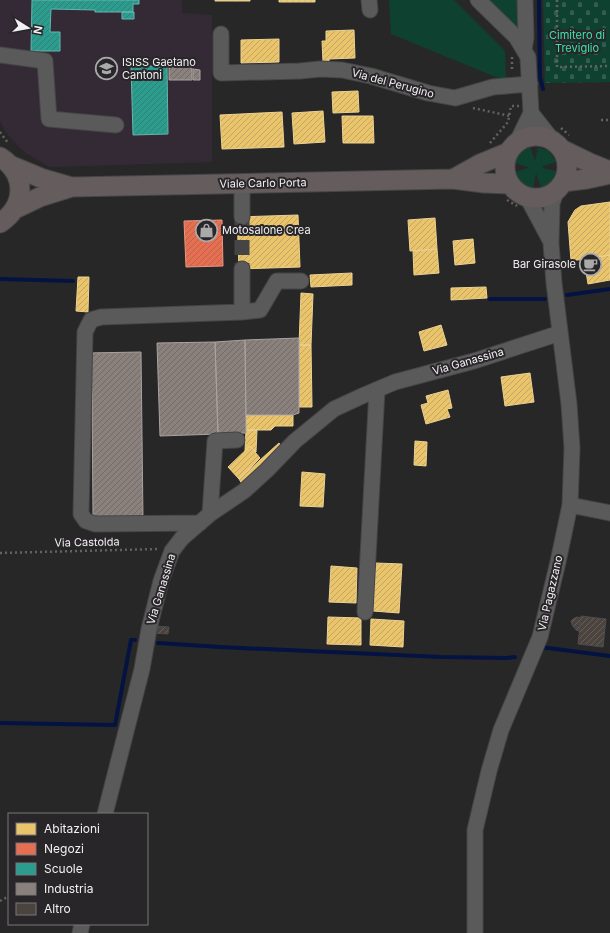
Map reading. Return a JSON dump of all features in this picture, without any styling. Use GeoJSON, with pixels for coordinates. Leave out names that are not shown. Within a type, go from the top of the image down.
{"type":"FeatureCollection","features":[{"type":"Feature","properties":{"kind":"main road","name":"Viale Carlo Porta"},"geometry":{"type":"LineString","coordinates":[[453,179],[513,148],[525,138],[535,136],[545,138],[590,163],[610,170]]}},
{"type":"Feature","properties":{"kind":"main road"},"geometry":{"type":"LineString","coordinates":[[557,146],[565,157],[566,165],[566,174],[560,186]]}},
{"type":"Feature","properties":{"kind":"main road"},"geometry":{"type":"LineString","coordinates":[[513,148],[506,160],[505,168],[507,191],[514,189],[524,202],[550,194],[560,186],[610,174]]}},
{"type":"Feature","properties":{"kind":"main road","name":"Viale Carlo Porta"},"geometry":{"type":"LineString","coordinates":[[6,156],[40,178],[72,187]]}},
{"type":"Feature","properties":{"kind":"main road"},"geometry":{"type":"LineString","coordinates":[[6,156],[18,176],[20,187],[19,199],[15,209]]}},
{"type":"Feature","properties":{"kind":"main road","name":"Viale Carlo Porta"},"geometry":{"type":"LineString","coordinates":[[0,223],[8,218],[15,209],[40,197],[72,187],[453,179],[484,183],[507,191]]}},
{"type":"Feature","properties":{"kind":"street"},"geometry":{"type":"LineString","coordinates":[[478,0],[513,34],[528,57],[530,84],[528,110],[513,148]]}},
{"type":"Feature","properties":{"kind":"street"},"geometry":{"type":"LineString","coordinates":[[524,49],[526,38],[525,0]]}},
{"type":"Feature","properties":{"kind":"street","name":"Via del Perugino"},"geometry":{"type":"LineString","coordinates":[[221,34],[221,73],[320,69],[342,70],[371,76],[428,93],[455,98],[493,86],[530,84]]}},
{"type":"Feature","properties":{"kind":"street"},"geometry":{"type":"LineString","coordinates":[[0,55],[45,61],[49,119],[116,125]]}},
{"type":"Feature","properties":{"kind":"street"},"geometry":{"type":"LineString","coordinates":[[528,110],[557,146]]}},
{"type":"Feature","properties":{"kind":"street"},"geometry":{"type":"LineString","coordinates":[[242,184],[242,217]]}},
{"type":"Feature","properties":{"kind":"street","name":"Via Pagazzano"},"geometry":{"type":"LineString","coordinates":[[475,933],[475,830],[489,771],[501,730],[540,637],[570,505],[572,448],[569,404],[554,283],[551,243],[552,203],[560,186]]}},
{"type":"Feature","properties":{"kind":"street","name":"Via Pagazzano"},"geometry":{"type":"LineString","coordinates":[[524,202],[551,243]]}},
{"type":"Feature","properties":{"kind":"street"},"geometry":{"type":"LineString","coordinates":[[242,269],[242,312]]}},
{"type":"Feature","properties":{"kind":"street"},"geometry":{"type":"LineString","coordinates":[[237,440],[215,441],[205,518],[95,524],[86,521],[82,514],[85,332],[91,320],[101,317],[242,312],[260,310],[277,281],[301,281]]}},
{"type":"Feature","properties":{"kind":"street","name":"Via Ganassina"},"geometry":{"type":"LineString","coordinates":[[105,813],[142,669],[149,629],[162,581],[174,548],[182,538],[205,518],[244,491],[295,441],[334,409],[395,382],[474,361],[560,333]]}},
{"type":"Feature","properties":{"kind":"street"},"geometry":{"type":"LineString","coordinates":[[365,612],[377,390]]}},
{"type":"Feature","properties":{"kind":"street"},"geometry":{"type":"LineString","coordinates":[[570,505],[610,512]]}},
{"type":"Feature","properties":{"kind":"path"},"geometry":{"type":"LineString","coordinates":[[556,0],[557,66],[610,66]]}},
{"type":"Feature","properties":{"kind":"path"},"geometry":{"type":"LineString","coordinates":[[455,98],[460,104],[510,116]]}},
{"type":"Feature","properties":{"kind":"path"},"geometry":{"type":"LineString","coordinates":[[487,146],[508,122],[511,106],[528,110]]}},
{"type":"Feature","properties":{"kind":"path"},"geometry":{"type":"LineString","coordinates":[[601,120],[610,120]]}},
{"type":"Feature","properties":{"kind":"path"},"geometry":{"type":"LineString","coordinates":[[0,132],[6,156]]}},
{"type":"Feature","properties":{"kind":"path"},"geometry":{"type":"LineString","coordinates":[[507,191],[524,202]]}},
{"type":"Feature","properties":{"kind":"path","name":"Via Castolda"},"geometry":{"type":"LineString","coordinates":[[0,553],[174,548]]}},
{"type":"Feature","properties":{"kind":"shaded area","name":"ISISS Gaetano Cantoni"},"geometry":{"type":"Polygon","coordinates":[[[0,0],[182,0],[182,13],[212,15],[212,162],[50,167],[26,153],[6,132],[0,121],[0,0]]]}},
{"type":"Feature","properties":{"kind":"green space"},"geometry":{"type":"Polygon","coordinates":[[[389,0],[454,0],[505,51],[506,79],[503,80],[391,34],[389,0]]]}},
{"type":"Feature","properties":{"kind":"green space"},"geometry":{"type":"Polygon","coordinates":[[[485,0],[519,0],[519,32],[485,0]]]}},
{"type":"Feature","properties":{"kind":"green space","name":"Cimitero di Treviglio"},"geometry":{"type":"Polygon","coordinates":[[[543,0],[610,0],[610,82],[545,83],[543,0]]]}},
{"type":"Feature","properties":{"kind":"green space"},"geometry":{"type":"Polygon","coordinates":[[[530,147],[535,161],[538,147],[549,151],[556,162],[543,166],[543,168],[556,171],[551,181],[541,188],[536,173],[533,188],[521,183],[515,172],[528,168],[515,163],[517,158],[530,147]]]}},
{"type":"Feature","properties":{"kind":"building: Abitazioni"},"geometry":{"type":"Polygon","coordinates":[[[250,0],[250,1],[215,1],[250,0]]]}},
{"type":"Feature","properties":{"kind":"building: Abitazioni"},"geometry":{"type":"Polygon","coordinates":[[[279,0],[315,0],[315,2],[279,2],[279,0]]]}},
{"type":"Feature","properties":{"kind":"building: Abitazioni"},"geometry":{"type":"Polygon","coordinates":[[[354,30],[355,58],[329,59],[329,61],[323,62],[322,41],[326,41],[326,31],[354,30]]]}},
{"type":"Feature","properties":{"kind":"building: Abitazioni"},"geometry":{"type":"Polygon","coordinates":[[[279,39],[279,62],[241,63],[241,40],[279,39]]]}},
{"type":"Feature","properties":{"kind":"building: Abitazioni"},"geometry":{"type":"Polygon","coordinates":[[[358,91],[359,112],[333,113],[332,92],[358,91]]]}},
{"type":"Feature","properties":{"kind":"building: Abitazioni"},"geometry":{"type":"Polygon","coordinates":[[[323,111],[325,142],[294,144],[292,113],[323,111]]]}},
{"type":"Feature","properties":{"kind":"building: Abitazioni"},"geometry":{"type":"Polygon","coordinates":[[[282,112],[284,147],[222,149],[220,115],[282,112]]]}},
{"type":"Feature","properties":{"kind":"building: Abitazioni"},"geometry":{"type":"Polygon","coordinates":[[[342,116],[373,116],[374,143],[343,143],[342,116]]]}},
{"type":"Feature","properties":{"kind":"building: Abitazioni"},"geometry":{"type":"Polygon","coordinates":[[[610,202],[610,255],[571,261],[568,222],[575,210],[581,206],[610,202]]]}},
{"type":"Feature","properties":{"kind":"building: Abitazioni"},"geometry":{"type":"Polygon","coordinates":[[[298,215],[300,267],[239,269],[237,217],[298,215]]]}},
{"type":"Feature","properties":{"kind":"building: Abitazioni"},"geometry":{"type":"Polygon","coordinates":[[[435,218],[437,249],[410,251],[408,220],[435,218]]]}},
{"type":"Feature","properties":{"kind":"building: Abitazioni"},"geometry":{"type":"Polygon","coordinates":[[[473,239],[475,263],[455,265],[453,241],[473,239]]]}},
{"type":"Feature","properties":{"kind":"building: Abitazioni"},"geometry":{"type":"Polygon","coordinates":[[[437,249],[439,273],[414,275],[413,251],[437,249]]]}},
{"type":"Feature","properties":{"kind":"building: Abitazioni"},"geometry":{"type":"Polygon","coordinates":[[[610,255],[610,280],[588,284],[584,259],[610,255]]]}},
{"type":"Feature","properties":{"kind":"building: Abitazioni"},"geometry":{"type":"Polygon","coordinates":[[[352,273],[352,285],[311,287],[310,275],[352,273]]]}},
{"type":"Feature","properties":{"kind":"building: Abitazioni"},"geometry":{"type":"Polygon","coordinates":[[[78,277],[89,277],[88,312],[76,311],[78,277]]]}},
{"type":"Feature","properties":{"kind":"building: Abitazioni"},"geometry":{"type":"Polygon","coordinates":[[[486,287],[487,298],[451,300],[451,288],[486,287]]]}},
{"type":"Feature","properties":{"kind":"building: Abitazioni"},"geometry":{"type":"Polygon","coordinates":[[[301,293],[313,294],[311,345],[299,345],[301,293]]]}},
{"type":"Feature","properties":{"kind":"building: Abitazioni"},"geometry":{"type":"Polygon","coordinates":[[[441,325],[447,345],[424,351],[419,332],[441,325]]]}},
{"type":"Feature","properties":{"kind":"building: Abitazioni"},"geometry":{"type":"Polygon","coordinates":[[[299,345],[311,345],[312,407],[299,407],[299,345]]]}},
{"type":"Feature","properties":{"kind":"building: Abitazioni"},"geometry":{"type":"Polygon","coordinates":[[[530,373],[534,402],[505,406],[501,377],[530,373]]]}},
{"type":"Feature","properties":{"kind":"building: Abitazioni"},"geometry":{"type":"Polygon","coordinates":[[[448,390],[452,408],[447,409],[450,417],[426,424],[421,405],[428,403],[426,396],[448,390]]]}},
{"type":"Feature","properties":{"kind":"building: Abitazioni"},"geometry":{"type":"Polygon","coordinates":[[[246,415],[293,415],[293,426],[275,426],[271,430],[246,430],[246,415]]]}},
{"type":"Feature","properties":{"kind":"building: Abitazioni"},"geometry":{"type":"Polygon","coordinates":[[[246,430],[257,430],[256,452],[250,446],[245,451],[246,430]]]}},
{"type":"Feature","properties":{"kind":"building: Abitazioni"},"geometry":{"type":"Polygon","coordinates":[[[415,441],[427,442],[426,466],[414,465],[415,441]]]}},
{"type":"Feature","properties":{"kind":"building: Abitazioni"},"geometry":{"type":"Polygon","coordinates":[[[279,443],[282,448],[244,487],[239,479],[279,443]]]}},
{"type":"Feature","properties":{"kind":"building: Abitazioni"},"geometry":{"type":"Polygon","coordinates":[[[250,446],[260,458],[239,479],[228,467],[250,446]]]}},
{"type":"Feature","properties":{"kind":"building: Abitazioni"},"geometry":{"type":"Polygon","coordinates":[[[302,472],[325,474],[323,507],[300,506],[302,472]]]}},
{"type":"Feature","properties":{"kind":"building: Abitazioni"},"geometry":{"type":"Polygon","coordinates":[[[376,563],[402,564],[399,613],[373,611],[376,563]]]}},
{"type":"Feature","properties":{"kind":"building: Abitazioni"},"geometry":{"type":"Polygon","coordinates":[[[331,566],[357,568],[356,603],[329,602],[331,566]]]}},
{"type":"Feature","properties":{"kind":"building: Abitazioni"},"geometry":{"type":"Polygon","coordinates":[[[328,617],[361,618],[361,645],[327,644],[328,617]]]}},
{"type":"Feature","properties":{"kind":"building: Abitazioni"},"geometry":{"type":"Polygon","coordinates":[[[371,619],[404,621],[403,647],[370,645],[371,619]]]}},
{"type":"Feature","properties":{"kind":"building: Negozi"},"geometry":{"type":"Polygon","coordinates":[[[222,220],[223,266],[186,267],[184,221],[222,220]]]}},
{"type":"Feature","properties":{"kind":"building: Scuole"},"geometry":{"type":"Polygon","coordinates":[[[32,0],[139,0],[139,4],[133,4],[133,12],[95,12],[95,10],[51,9],[50,32],[60,32],[60,51],[31,51],[32,0]]]}},
{"type":"Feature","properties":{"kind":"building: Scuole"},"geometry":{"type":"Polygon","coordinates":[[[122,12],[134,12],[134,19],[122,19],[122,12]]]}},
{"type":"Feature","properties":{"kind":"building: Scuole"},"geometry":{"type":"Polygon","coordinates":[[[131,66],[167,66],[168,134],[133,135],[131,66]]]}},
{"type":"Feature","properties":{"kind":"building: Industria"},"geometry":{"type":"Polygon","coordinates":[[[169,63],[192,63],[192,80],[169,80],[169,63]]]}},
{"type":"Feature","properties":{"kind":"building: Industria"},"geometry":{"type":"Polygon","coordinates":[[[193,69],[200,70],[200,80],[193,80],[193,69]]]}},
{"type":"Feature","properties":{"kind":"building: Industria"},"geometry":{"type":"Polygon","coordinates":[[[299,338],[299,413],[293,415],[246,415],[245,340],[299,338]]]}},
{"type":"Feature","properties":{"kind":"building: Industria"},"geometry":{"type":"Polygon","coordinates":[[[245,340],[246,433],[218,434],[215,342],[245,340]]]}},
{"type":"Feature","properties":{"kind":"building: Industria"},"geometry":{"type":"Polygon","coordinates":[[[215,342],[218,434],[160,436],[157,343],[215,342]]]}},
{"type":"Feature","properties":{"kind":"building: Industria"},"geometry":{"type":"Polygon","coordinates":[[[141,352],[143,519],[93,519],[92,391],[87,391],[87,353],[141,352]]]}},
{"type":"Feature","properties":{"kind":"building: Altro"},"geometry":{"type":"Polygon","coordinates":[[[581,616],[606,619],[603,647],[578,644],[581,616]]]}},
{"type":"Feature","properties":{"kind":"building: Altro"},"geometry":{"type":"Polygon","coordinates":[[[577,617],[581,618],[579,631],[572,625],[571,621],[577,617]]]}},
{"type":"Feature","properties":{"kind":"building: Altro"},"geometry":{"type":"Polygon","coordinates":[[[154,626],[169,627],[168,634],[154,633],[154,626]]]}},
{"type":"Feature","properties":{"kind":"waterway"},"geometry":{"type":"LineString","coordinates":[[539,0],[540,77],[543,89]]}},
{"type":"Feature","properties":{"kind":"waterway"},"geometry":{"type":"LineString","coordinates":[[0,279],[73,281]]}},
{"type":"Feature","properties":{"kind":"waterway"},"geometry":{"type":"LineString","coordinates":[[567,295],[610,289]]}},
{"type":"Feature","properties":{"kind":"waterway"},"geometry":{"type":"LineString","coordinates":[[490,299],[545,299]]}},
{"type":"Feature","properties":{"kind":"waterway"},"geometry":{"type":"LineString","coordinates":[[0,723],[115,725],[131,640],[135,640]]}},
{"type":"Feature","properties":{"kind":"waterway"},"geometry":{"type":"LineString","coordinates":[[158,643],[441,657],[515,657]]}},
{"type":"Feature","properties":{"kind":"waterway"},"geometry":{"type":"LineString","coordinates":[[540,648],[610,656]]}},
{"type":"Feature","properties":{"kind":"tunnel"},"geometry":{"type":"LineString","coordinates":[[242,217],[242,269]]}},
{"type":"Feature","properties":{"kind":"place","name":"ISISS Gaetano Cantoni"},"geometry":{"type":"Point","coordinates":[106,68]}},
{"type":"Feature","properties":{"kind":"place","name":"Motosalone Crea"},"geometry":{"type":"Point","coordinates":[206,230]}},
{"type":"Feature","properties":{"kind":"place","name":"Bar Girasole"},"geometry":{"type":"Point","coordinates":[591,264]}}]}
